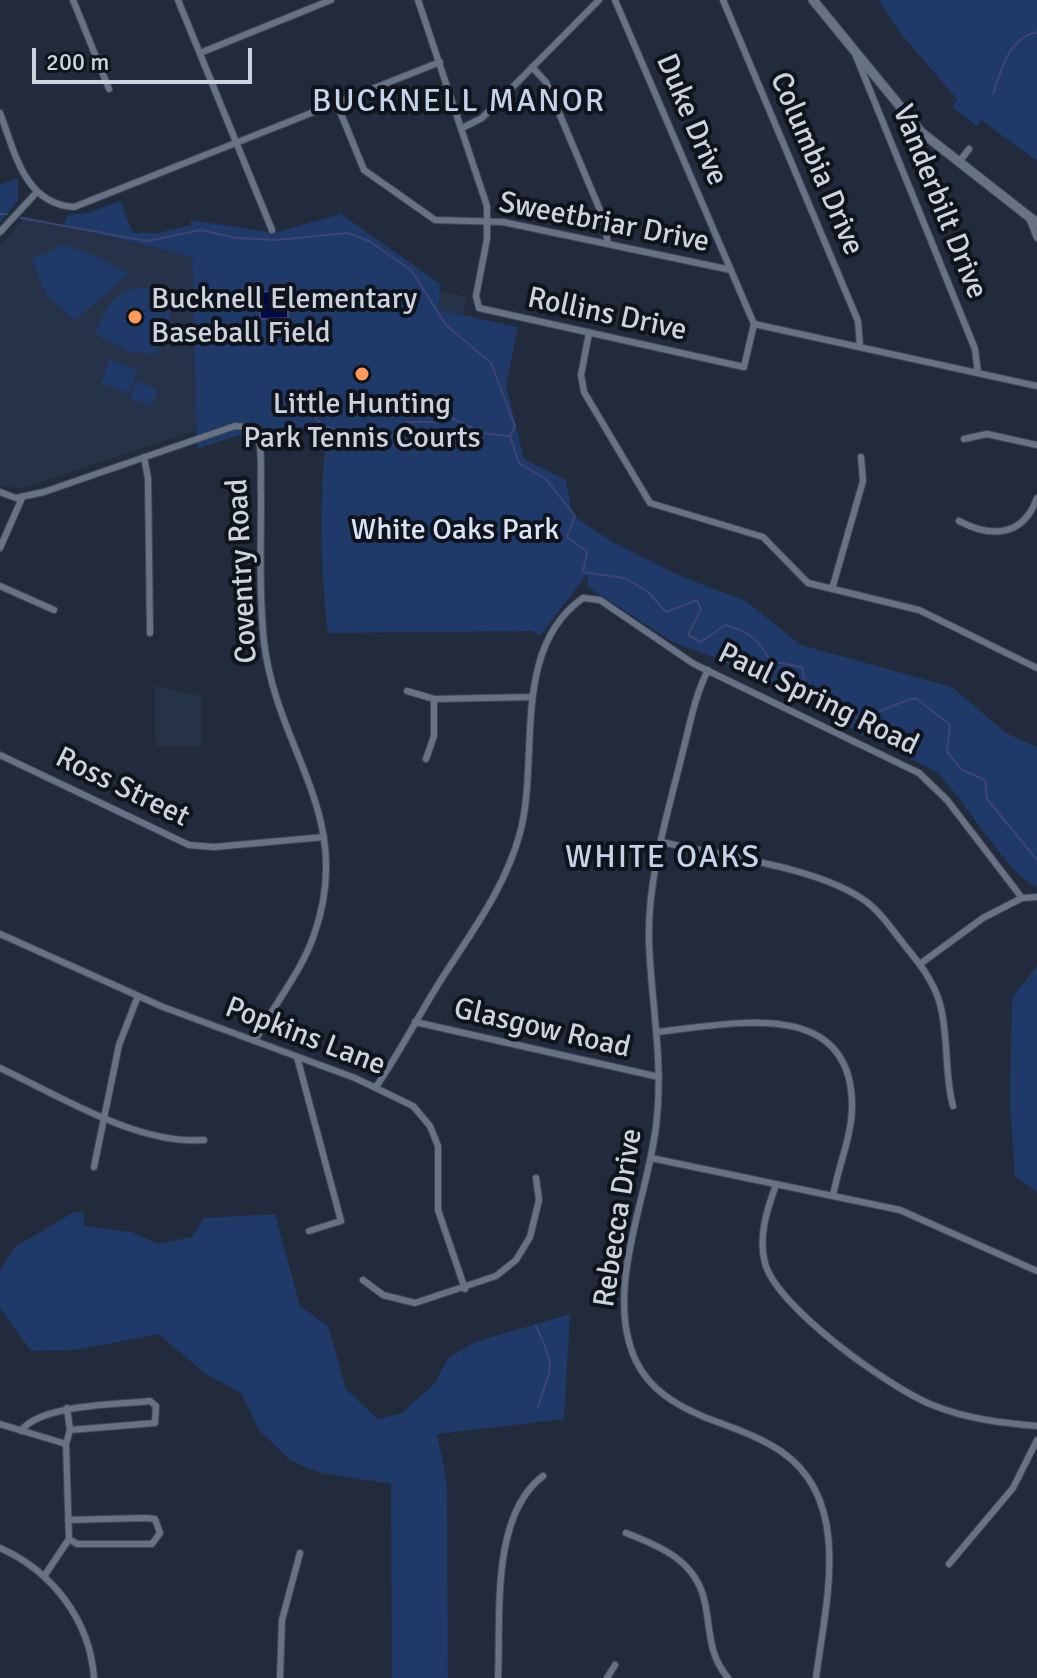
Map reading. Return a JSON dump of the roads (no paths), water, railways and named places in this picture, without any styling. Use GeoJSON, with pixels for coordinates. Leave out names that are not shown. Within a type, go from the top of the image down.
{"type":"FeatureCollection","features":[{"type":"Feature","properties":{"kind":"street"},"geometry":{"type":"LineString","coordinates":[[73,0],[109,89]]}},
{"type":"Feature","properties":{"kind":"street"},"geometry":{"type":"LineString","coordinates":[[178,0],[272,230]]}},
{"type":"Feature","properties":{"kind":"street"},"geometry":{"type":"LineString","coordinates":[[200,53],[331,0]]}},
{"type":"Feature","properties":{"kind":"street"},"geometry":{"type":"LineString","coordinates":[[418,0],[486,202],[487,221]]}},
{"type":"Feature","properties":{"kind":"street"},"geometry":{"type":"LineString","coordinates":[[462,128],[482,118],[599,0]]}},
{"type":"Feature","properties":{"kind":"street","name":"Duke Drive"},"geometry":{"type":"LineString","coordinates":[[615,0],[754,324]]}},
{"type":"Feature","properties":{"kind":"street","name":"Columbia Drive"},"geometry":{"type":"LineString","coordinates":[[723,0],[858,321],[860,347]]}},
{"type":"Feature","properties":{"kind":"street"},"geometry":{"type":"LineString","coordinates":[[813,0],[908,118],[958,163],[1033,220],[1037,238]]}},
{"type":"Feature","properties":{"kind":"street","name":"Vanderbilt Drive"},"geometry":{"type":"LineString","coordinates":[[853,49],[975,349],[978,373]]}},
{"type":"Feature","properties":{"kind":"street"},"geometry":{"type":"LineString","coordinates":[[0,113],[26,177],[36,193],[64,207],[84,206],[440,62]]}},
{"type":"Feature","properties":{"kind":"street"},"geometry":{"type":"LineString","coordinates":[[532,67],[546,82],[603,217],[608,244]]}},
{"type":"Feature","properties":{"kind":"street","name":"Sweetbriar Drive"},"geometry":{"type":"LineString","coordinates":[[337,104],[368,175],[435,220],[487,221],[731,270]]}},
{"type":"Feature","properties":{"kind":"street"},"geometry":{"type":"LineString","coordinates":[[958,163],[969,149]]}},
{"type":"Feature","properties":{"kind":"street"},"geometry":{"type":"LineString","coordinates":[[0,232],[36,193]]}},
{"type":"Feature","properties":{"kind":"street","name":"Rollins Drive"},"geometry":{"type":"LineString","coordinates":[[487,221],[475,303],[479,308],[744,367],[754,324]]}},
{"type":"Feature","properties":{"kind":"street"},"geometry":{"type":"LineString","coordinates":[[754,324],[1037,386]]}},
{"type":"Feature","properties":{"kind":"street"},"geometry":{"type":"LineString","coordinates":[[589,333],[581,375],[584,392],[650,503],[763,537],[778,548],[802,579],[919,610],[1037,668]]}},
{"type":"Feature","properties":{"kind":"street","name":"Coventry Road"},"geometry":{"type":"LineString","coordinates":[[144,457],[235,426],[256,431],[260,443],[263,622],[268,669],[284,723],[316,796],[324,837],[326,883],[315,932],[304,960],[255,1041]]}},
{"type":"Feature","properties":{"kind":"street"},"geometry":{"type":"LineString","coordinates":[[964,439],[987,434],[1037,445]]}},
{"type":"Feature","properties":{"kind":"street"},"geometry":{"type":"LineString","coordinates":[[0,492],[22,498],[144,457],[148,478],[150,633]]}},
{"type":"Feature","properties":{"kind":"street"},"geometry":{"type":"LineString","coordinates":[[832,589],[863,481],[861,457]]}},
{"type":"Feature","properties":{"kind":"street"},"geometry":{"type":"LineString","coordinates":[[0,548],[22,498]]}},
{"type":"Feature","properties":{"kind":"street"},"geometry":{"type":"LineString","coordinates":[[959,521],[979,532],[1002,532],[1026,517],[1037,498]]}},
{"type":"Feature","properties":{"kind":"street"},"geometry":{"type":"LineString","coordinates":[[0,586],[54,610]]}},
{"type":"Feature","properties":{"kind":"street","name":"Paul Spring Road"},"geometry":{"type":"LineString","coordinates":[[532,697],[540,663],[551,638],[573,607],[590,597],[708,670],[919,773],[947,800],[1022,898]]}},
{"type":"Feature","properties":{"kind":"street","name":"Rebecca Drive"},"geometry":{"type":"LineString","coordinates":[[708,670],[693,714],[652,887],[649,923],[659,1077],[651,1158],[625,1294],[629,1344],[644,1374],[665,1396],[779,1450],[800,1468],[816,1491],[826,1520],[830,1549],[816,1678]]}},
{"type":"Feature","properties":{"kind":"street"},"geometry":{"type":"LineString","coordinates":[[376,1087],[490,904],[515,852],[526,803],[532,697],[434,699],[407,691]]}},
{"type":"Feature","properties":{"kind":"street"},"geometry":{"type":"LineString","coordinates":[[426,759],[434,736],[434,699]]}},
{"type":"Feature","properties":{"kind":"street","name":"Ross Street"},"geometry":{"type":"LineString","coordinates":[[0,755],[189,845],[214,847],[324,837]]}},
{"type":"Feature","properties":{"kind":"street"},"geometry":{"type":"LineString","coordinates":[[662,842],[806,875],[844,888],[876,910],[920,964],[940,1004],[953,1106]]}},
{"type":"Feature","properties":{"kind":"street"},"geometry":{"type":"LineString","coordinates":[[920,964],[983,918],[1022,898],[1037,897]]}},
{"type":"Feature","properties":{"kind":"street","name":"Popkins Lane"},"geometry":{"type":"LineString","coordinates":[[0,934],[138,996],[376,1087],[413,1106],[434,1133],[440,1153],[438,1210],[465,1289]]}},
{"type":"Feature","properties":{"kind":"street"},"geometry":{"type":"LineString","coordinates":[[94,1167],[119,1045],[138,996]]}},
{"type":"Feature","properties":{"kind":"street","name":"Glasgow Road"},"geometry":{"type":"LineString","coordinates":[[657,1032],[769,1021],[798,1027],[822,1040],[843,1068],[852,1103],[833,1196]]}},
{"type":"Feature","properties":{"kind":"street","name":"Glasgow Road"},"geometry":{"type":"LineString","coordinates":[[415,1022],[659,1077]]}},
{"type":"Feature","properties":{"kind":"street"},"geometry":{"type":"LineString","coordinates":[[297,1057],[341,1221],[309,1231]]}},
{"type":"Feature","properties":{"kind":"street"},"geometry":{"type":"LineString","coordinates":[[1,1072],[153,1135],[204,1140]]}},
{"type":"Feature","properties":{"kind":"street"},"geometry":{"type":"LineString","coordinates":[[651,1158],[914,1214],[1037,1271]]}},
{"type":"Feature","properties":{"kind":"street"},"geometry":{"type":"LineString","coordinates":[[363,1280],[383,1295],[408,1303],[429,1301],[502,1273],[524,1248],[539,1200],[536,1178]]}},
{"type":"Feature","properties":{"kind":"street"},"geometry":{"type":"LineString","coordinates":[[776,1185],[765,1221],[763,1258],[773,1282],[800,1311],[880,1376],[920,1400],[975,1418],[1037,1426]]}},
{"type":"Feature","properties":{"kind":"street"},"geometry":{"type":"LineString","coordinates":[[21,1431],[27,1422],[67,1408],[150,1401],[156,1406],[158,1417],[155,1423],[70,1430]]}},
{"type":"Feature","properties":{"kind":"street"},"geometry":{"type":"LineString","coordinates":[[45,1575],[69,1539],[66,1444],[70,1430],[67,1408]]}},
{"type":"Feature","properties":{"kind":"street"},"geometry":{"type":"LineString","coordinates":[[0,1424],[66,1444]]}},
{"type":"Feature","properties":{"kind":"street"},"geometry":{"type":"LineString","coordinates":[[949,1564],[1013,1488],[1037,1440]]}},
{"type":"Feature","properties":{"kind":"street"},"geometry":{"type":"LineString","coordinates":[[498,1678],[505,1539],[527,1493],[543,1476]]}},
{"type":"Feature","properties":{"kind":"street"},"geometry":{"type":"LineString","coordinates":[[68,1520],[155,1519],[160,1533],[152,1544],[77,1544],[69,1539]]}},
{"type":"Feature","properties":{"kind":"street"},"geometry":{"type":"LineString","coordinates":[[626,1533],[668,1551],[691,1572],[706,1605],[712,1651],[728,1678]]}},
{"type":"Feature","properties":{"kind":"street"},"geometry":{"type":"LineString","coordinates":[[0,1548],[45,1575],[79,1624],[94,1678]]}},
{"type":"Feature","properties":{"kind":"street"},"geometry":{"type":"LineString","coordinates":[[280,1678],[283,1613],[300,1553]]}},
{"type":"Feature","properties":{"kind":"street"},"geometry":{"type":"LineString","coordinates":[[607,1678],[615,1665]]}},
{"type":"Feature","properties":{"kind":"waterway"},"geometry":{"type":"LineString","coordinates":[[993,94],[1013,48],[1027,35],[1037,32]]}},
{"type":"Feature","properties":{"kind":"waterway"},"geometry":{"type":"LineString","coordinates":[[0,214],[7,214]]}},
{"type":"Feature","properties":{"kind":"waterway"},"geometry":{"type":"LineString","coordinates":[[21,218],[147,241],[201,230],[235,238],[277,240],[348,233],[369,241],[411,270],[446,325],[491,363],[515,426],[510,436],[519,463],[546,479],[575,516],[567,537],[587,552],[583,572],[624,578],[647,591],[666,612],[697,600],[701,609],[688,635],[701,642],[725,625],[740,630],[762,647],[770,661],[802,667],[810,692],[843,706],[856,718],[916,698],[950,725],[947,752],[962,770],[985,780],[987,799],[1037,860]]}},
{"type":"Feature","properties":{"kind":"waterway"},"geometry":{"type":"LineString","coordinates":[[313,415],[324,427],[387,437],[402,431],[407,422],[443,422],[448,416],[482,433],[508,436]]}},
{"type":"Feature","properties":{"kind":"waterway"},"geometry":{"type":"LineString","coordinates":[[536,1326],[550,1367],[538,1407]]}},
{"type":"Feature","properties":{"kind":"place","name":"Bucknell Elementary Baseball Field"},"geometry":{"type":"Point","coordinates":[135,317]}},
{"type":"Feature","properties":{"kind":"place","name":"Little Hunting Park Tennis Courts"},"geometry":{"type":"Point","coordinates":[362,374]}},
{"type":"Feature","properties":{"kind":"district","name":"BUCKNELL MANOR"},"geometry":{"type":"Point","coordinates":[459,103]}},
{"type":"Feature","properties":{"kind":"district","name":"WHITE OAKS"},"geometry":{"type":"Point","coordinates":[663,859]}},
{"type":"Feature","properties":{"kind":"park label","name":"White Oaks Park"},"geometry":{"type":"Point","coordinates":[455,531]}}]}
